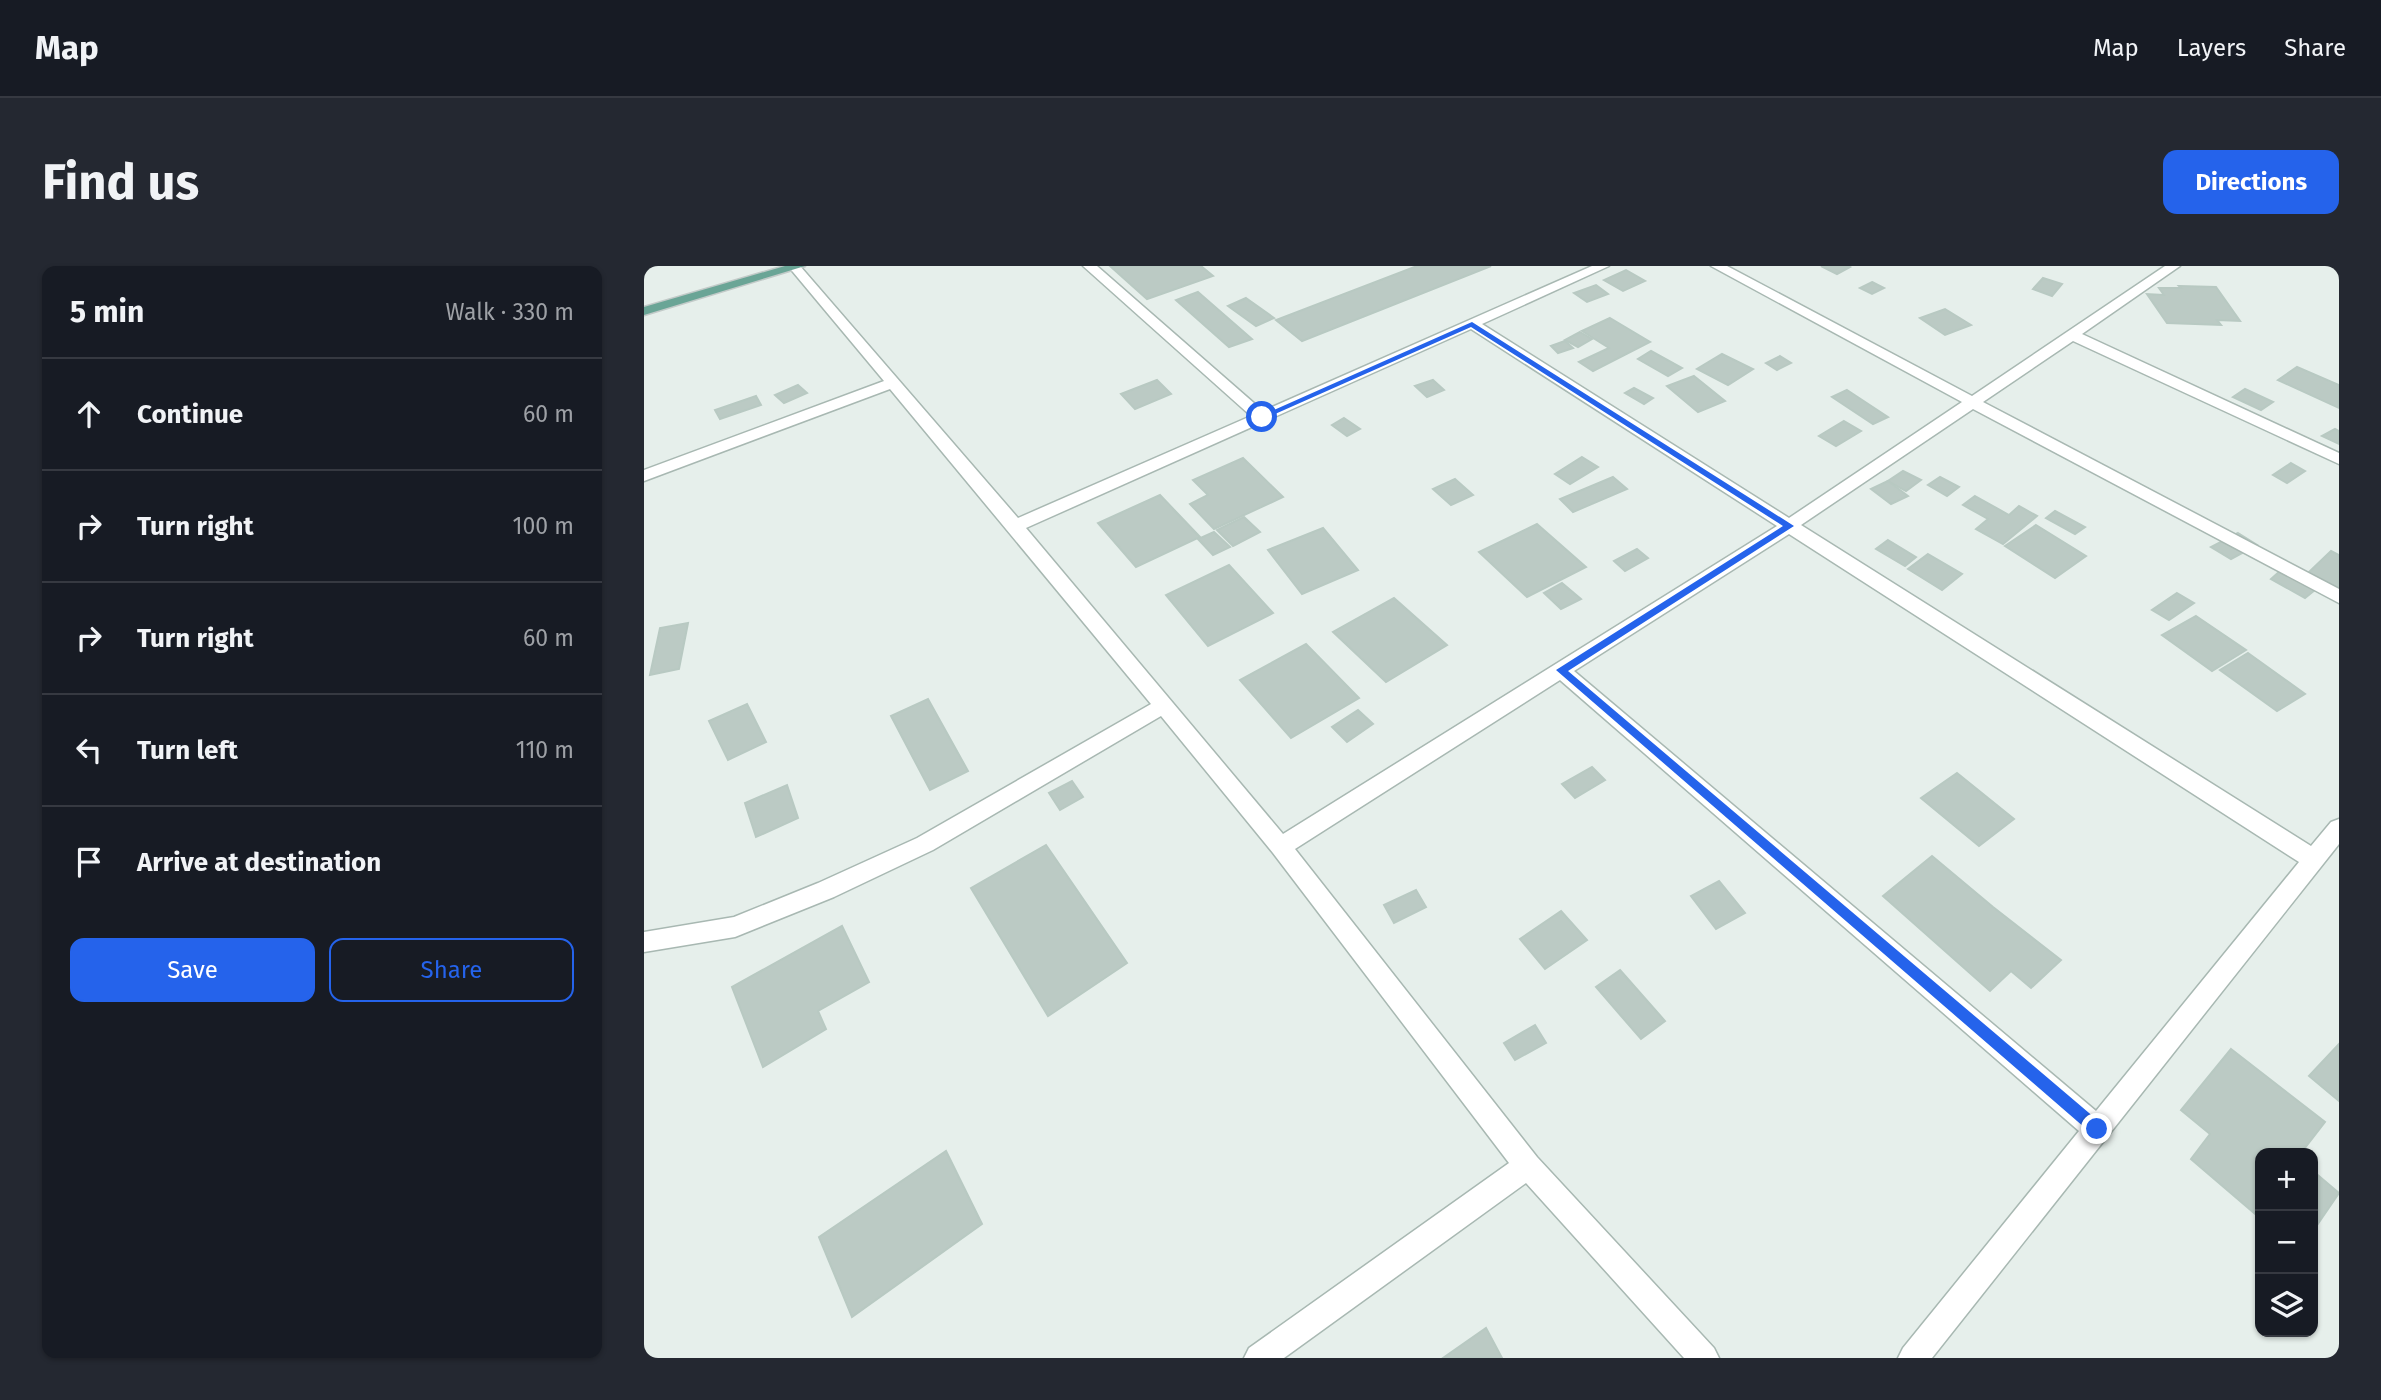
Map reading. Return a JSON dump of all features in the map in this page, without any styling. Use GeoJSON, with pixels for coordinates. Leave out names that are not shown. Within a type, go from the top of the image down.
{"type":"FeatureCollection","features":[{"type":"Feature","properties":{"kind":"main road"},"geometry":{"type":"LineString","coordinates":[[644,311],[797,267]]}},
{"type":"Feature","properties":{"kind":"street"},"geometry":{"type":"LineString","coordinates":[[1088,266],[1262,417]]}},
{"type":"Feature","properties":{"kind":"street"},"geometry":{"type":"LineString","coordinates":[[1015,526],[1603,266]]}},
{"type":"Feature","properties":{"kind":"street"},"geometry":{"type":"LineString","coordinates":[[1717,266],[2339,597]]}},
{"type":"Feature","properties":{"kind":"street"},"geometry":{"type":"LineString","coordinates":[[1281,847],[1789,526],[2174,266]]}},
{"type":"Feature","properties":{"kind":"street"},"geometry":{"type":"LineString","coordinates":[[797,267],[1281,847],[1528,1166],[1704,1358]]}},
{"type":"Feature","properties":{"kind":"street"},"geometry":{"type":"LineString","coordinates":[[1472,324],[2313,859]]}},
{"type":"Feature","properties":{"kind":"street"},"geometry":{"type":"LineString","coordinates":[[2072,335],[2339,459]]}},
{"type":"Feature","properties":{"kind":"street"},"geometry":{"type":"LineString","coordinates":[[644,476],[893,383]]}},
{"type":"Feature","properties":{"kind":"street"},"geometry":{"type":"LineString","coordinates":[[1561,670],[2097,1129]]}},
{"type":"Feature","properties":{"kind":"street"},"geometry":{"type":"LineString","coordinates":[[644,942],[735,927],[826,890],[925,844],[1163,706]]}},
{"type":"Feature","properties":{"kind":"street"},"geometry":{"type":"LineString","coordinates":[[1913,1358],[2339,828]]}},
{"type":"Feature","properties":{"kind":"street"},"geometry":{"type":"LineString","coordinates":[[1259,1358],[1528,1166]]}},
{"type":"Feature","properties":{"kind":"building"},"geometry":{"type":"Polygon","coordinates":[[[1110,266],[1201,266],[1213,276],[1147,299],[1110,266]]]}},
{"type":"Feature","properties":{"kind":"building"},"geometry":{"type":"Polygon","coordinates":[[[1417,266],[1491,266],[1302,341],[1276,320],[1417,266]]]}},
{"type":"Feature","properties":{"kind":"building"},"geometry":{"type":"Polygon","coordinates":[[[1821,266],[1848,266],[1850,267],[1837,274],[1821,266]]]}},
{"type":"Feature","properties":{"kind":"building"},"geometry":{"type":"Polygon","coordinates":[[[1626,270],[1645,281],[1623,291],[1604,280],[1626,270]]]}},
{"type":"Feature","properties":{"kind":"building"},"geometry":{"type":"Polygon","coordinates":[[[2043,278],[2062,284],[2052,296],[2033,289],[2043,278]]]}},
{"type":"Feature","properties":{"kind":"building"},"geometry":{"type":"Polygon","coordinates":[[[1872,282],[1884,288],[1872,294],[1860,288],[1872,282]]]}},
{"type":"Feature","properties":{"kind":"building"},"geometry":{"type":"Polygon","coordinates":[[[1596,285],[1608,294],[1587,302],[1574,293],[1596,285]]]}},
{"type":"Feature","properties":{"kind":"building"},"geometry":{"type":"Polygon","coordinates":[[[2179,286],[2216,287],[2240,321],[2217,320],[2221,325],[2167,323],[2147,294],[2164,295],[2159,288],[2181,288],[2179,286]]]}},
{"type":"Feature","properties":{"kind":"building"},"geometry":{"type":"Polygon","coordinates":[[[1198,292],[1252,339],[1229,347],[1176,300],[1198,292]]]}},
{"type":"Feature","properties":{"kind":"building"},"geometry":{"type":"Polygon","coordinates":[[[1246,298],[1274,318],[1256,326],[1228,306],[1246,298]]]}},
{"type":"Feature","properties":{"kind":"building"},"geometry":{"type":"Polygon","coordinates":[[[1945,309],[1971,325],[1945,335],[1920,318],[1945,309]]]}},
{"type":"Feature","properties":{"kind":"building"},"geometry":{"type":"Polygon","coordinates":[[[1610,318],[1650,342],[1593,371],[1579,362],[1609,348],[1582,331],[1610,318]]]}},
{"type":"Feature","properties":{"kind":"building"},"geometry":{"type":"Polygon","coordinates":[[[1580,332],[1592,339],[1578,347],[1565,340],[1580,332]]]}},
{"type":"Feature","properties":{"kind":"building"},"geometry":{"type":"Polygon","coordinates":[[[1565,341],[1573,348],[1558,353],[1551,346],[1565,341]]]}},
{"type":"Feature","properties":{"kind":"building"},"geometry":{"type":"Polygon","coordinates":[[[1651,351],[1682,368],[1668,376],[1638,359],[1651,351]]]}},
{"type":"Feature","properties":{"kind":"building"},"geometry":{"type":"Polygon","coordinates":[[[1722,354],[1753,369],[1728,385],[1697,369],[1722,354]]]}},
{"type":"Feature","properties":{"kind":"building"},"geometry":{"type":"Polygon","coordinates":[[[1780,356],[1791,363],[1777,370],[1766,363],[1780,356]]]}},
{"type":"Feature","properties":{"kind":"building"},"geometry":{"type":"Polygon","coordinates":[[[2297,367],[2339,385],[2339,408],[2278,380],[2297,367]]]}},
{"type":"Feature","properties":{"kind":"building"},"geometry":{"type":"Polygon","coordinates":[[[1694,376],[1725,401],[1698,412],[1667,386],[1694,376]]]}},
{"type":"Feature","properties":{"kind":"building"},"geometry":{"type":"Polygon","coordinates":[[[1157,380],[1171,394],[1135,409],[1121,394],[1157,380]]]}},
{"type":"Feature","properties":{"kind":"building"},"geometry":{"type":"Polygon","coordinates":[[[1433,380],[1444,390],[1427,397],[1415,386],[1433,380]]]}},
{"type":"Feature","properties":{"kind":"building"},"geometry":{"type":"Polygon","coordinates":[[[798,385],[807,393],[784,403],[775,395],[798,385]]]}},
{"type":"Feature","properties":{"kind":"building"},"geometry":{"type":"Polygon","coordinates":[[[1634,388],[1653,398],[1644,404],[1625,393],[1634,388]]]}},
{"type":"Feature","properties":{"kind":"building"},"geometry":{"type":"Polygon","coordinates":[[[2245,389],[2273,402],[2261,410],[2233,397],[2245,389]]]}},
{"type":"Feature","properties":{"kind":"building"},"geometry":{"type":"Polygon","coordinates":[[[1847,390],[1888,417],[1873,424],[1832,397],[1847,390]]]}},
{"type":"Feature","properties":{"kind":"building"},"geometry":{"type":"Polygon","coordinates":[[[756,396],[761,405],[720,419],[715,410],[756,396]]]}},
{"type":"Feature","properties":{"kind":"building"},"geometry":{"type":"Polygon","coordinates":[[[1344,418],[1360,429],[1347,436],[1332,425],[1344,418]]]}},
{"type":"Feature","properties":{"kind":"building"},"geometry":{"type":"Polygon","coordinates":[[[1844,421],[1861,431],[1836,446],[1819,436],[1844,421]]]}},
{"type":"Feature","properties":{"kind":"building"},"geometry":{"type":"Polygon","coordinates":[[[2335,429],[2339,431],[2339,444],[2322,436],[2335,429]]]}},
{"type":"Feature","properties":{"kind":"building"},"geometry":{"type":"Polygon","coordinates":[[[1582,457],[1598,467],[1570,484],[1555,474],[1582,457]]]}},
{"type":"Feature","properties":{"kind":"building"},"geometry":{"type":"Polygon","coordinates":[[[1243,458],[1283,497],[1214,529],[1190,504],[1208,495],[1193,480],[1243,458]]]}},
{"type":"Feature","properties":{"kind":"building"},"geometry":{"type":"Polygon","coordinates":[[[2291,463],[2305,471],[2287,483],[2273,475],[2291,463]]]}},
{"type":"Feature","properties":{"kind":"building"},"geometry":{"type":"Polygon","coordinates":[[[1903,471],[1921,480],[1906,491],[1888,481],[1903,471]]]}},
{"type":"Feature","properties":{"kind":"building"},"geometry":{"type":"Polygon","coordinates":[[[1613,477],[1627,489],[1573,512],[1560,499],[1613,477]]]}},
{"type":"Feature","properties":{"kind":"building"},"geometry":{"type":"Polygon","coordinates":[[[1940,477],[1959,487],[1947,496],[1928,485],[1940,477]]]}},
{"type":"Feature","properties":{"kind":"building"},"geometry":{"type":"Polygon","coordinates":[[[1455,479],[1473,495],[1451,505],[1433,489],[1455,479]]]}},
{"type":"Feature","properties":{"kind":"building"},"geometry":{"type":"Polygon","coordinates":[[[1888,481],[1908,496],[1891,504],[1871,489],[1888,481]]]}},
{"type":"Feature","properties":{"kind":"building"},"geometry":{"type":"Polygon","coordinates":[[[1160,495],[1200,537],[1136,567],[1098,523],[1160,495]]]}},
{"type":"Feature","properties":{"kind":"building"},"geometry":{"type":"Polygon","coordinates":[[[1975,496],[2009,515],[2019,506],[2037,516],[2003,544],[1976,529],[1988,519],[1963,505],[1975,496]]]}},
{"type":"Feature","properties":{"kind":"building"},"geometry":{"type":"Polygon","coordinates":[[[2055,511],[2085,527],[2075,534],[2046,518],[2055,511]]]}},
{"type":"Feature","properties":{"kind":"building"},"geometry":{"type":"Polygon","coordinates":[[[1244,517],[1260,532],[1233,546],[1217,530],[1244,517]]]}},
{"type":"Feature","properties":{"kind":"building"},"geometry":{"type":"Polygon","coordinates":[[[1537,524],[1586,567],[1527,597],[1479,552],[1537,524]]]}},
{"type":"Feature","properties":{"kind":"building"},"geometry":{"type":"Polygon","coordinates":[[[2036,525],[2086,556],[2055,578],[2005,546],[2036,525]]]}},
{"type":"Feature","properties":{"kind":"building"},"geometry":{"type":"Polygon","coordinates":[[[1323,528],[1358,570],[1302,594],[1268,550],[1323,528]]]}},
{"type":"Feature","properties":{"kind":"building"},"geometry":{"type":"Polygon","coordinates":[[[1214,532],[1230,547],[1213,555],[1198,539],[1214,532]]]}},
{"type":"Feature","properties":{"kind":"building"},"geometry":{"type":"Polygon","coordinates":[[[2238,533],[2257,545],[2231,559],[2211,547],[2238,533]]]}},
{"type":"Feature","properties":{"kind":"building"},"geometry":{"type":"Polygon","coordinates":[[[1888,540],[1916,557],[1905,566],[1876,549],[1888,540]]]}},
{"type":"Feature","properties":{"kind":"building"},"geometry":{"type":"Polygon","coordinates":[[[1637,549],[1648,558],[1625,571],[1614,561],[1637,549]]]}},
{"type":"Feature","properties":{"kind":"building"},"geometry":{"type":"Polygon","coordinates":[[[2331,551],[2339,555],[2339,589],[2308,573],[2331,551]]]}},
{"type":"Feature","properties":{"kind":"building"},"geometry":{"type":"Polygon","coordinates":[[[1928,554],[1962,574],[1942,590],[1908,569],[1928,554]]]}},
{"type":"Feature","properties":{"kind":"building"},"geometry":{"type":"Polygon","coordinates":[[[1229,565],[1273,613],[1208,646],[1166,595],[1229,565]]]}},
{"type":"Feature","properties":{"kind":"building"},"geometry":{"type":"Polygon","coordinates":[[[2280,571],[2315,590],[2305,598],[2271,579],[2280,571]]]}},
{"type":"Feature","properties":{"kind":"building"},"geometry":{"type":"Polygon","coordinates":[[[1562,583],[1581,599],[1561,609],[1544,593],[1562,583]]]}},
{"type":"Feature","properties":{"kind":"building"},"geometry":{"type":"Polygon","coordinates":[[[2177,593],[2194,603],[2169,620],[2152,610],[2177,593]]]}},
{"type":"Feature","properties":{"kind":"building"},"geometry":{"type":"Polygon","coordinates":[[[1394,598],[1447,645],[1386,682],[1333,632],[1394,598]]]}},
{"type":"Feature","properties":{"kind":"building"},"geometry":{"type":"Polygon","coordinates":[[[2196,616],[2246,650],[2212,671],[2162,635],[2196,616]]]}},
{"type":"Feature","properties":{"kind":"building"},"geometry":{"type":"Polygon","coordinates":[[[688,623],[679,669],[650,675],[660,628],[688,623]]]}},
{"type":"Feature","properties":{"kind":"building"},"geometry":{"type":"Polygon","coordinates":[[[1306,644],[1359,698],[1291,738],[1240,680],[1306,644]]]}},
{"type":"Feature","properties":{"kind":"building"},"geometry":{"type":"Polygon","coordinates":[[[2248,653],[2305,694],[2277,711],[2220,670],[2248,653]]]}},
{"type":"Feature","properties":{"kind":"building"},"geometry":{"type":"Polygon","coordinates":[[[928,699],[968,771],[930,790],[891,716],[928,699]]]}},
{"type":"Feature","properties":{"kind":"building"},"geometry":{"type":"Polygon","coordinates":[[[747,704],[766,742],[728,760],[709,721],[747,704]]]}},
{"type":"Feature","properties":{"kind":"building"},"geometry":{"type":"Polygon","coordinates":[[[1358,710],[1373,724],[1347,742],[1332,727],[1358,710]]]}},
{"type":"Feature","properties":{"kind":"building"},"geometry":{"type":"Polygon","coordinates":[[[1592,767],[1605,780],[1575,798],[1562,784],[1592,767]]]}},
{"type":"Feature","properties":{"kind":"building"},"geometry":{"type":"Polygon","coordinates":[[[1957,773],[2014,819],[1979,846],[1921,798],[1957,773]]]}},
{"type":"Feature","properties":{"kind":"building"},"geometry":{"type":"Polygon","coordinates":[[[1072,781],[1083,797],[1060,810],[1049,793],[1072,781]]]}},
{"type":"Feature","properties":{"kind":"building"},"geometry":{"type":"Polygon","coordinates":[[[787,785],[798,818],[756,837],[745,803],[787,785]]]}},
{"type":"Feature","properties":{"kind":"building"},"geometry":{"type":"Polygon","coordinates":[[[1046,845],[1127,963],[1048,1016],[971,888],[1046,845]]]}},
{"type":"Feature","properties":{"kind":"building"},"geometry":{"type":"Polygon","coordinates":[[[1932,856],[2061,960],[2031,988],[2011,971],[1990,991],[1883,896],[1932,856]]]}},
{"type":"Feature","properties":{"kind":"building"},"geometry":{"type":"Polygon","coordinates":[[[1719,881],[1745,913],[1716,929],[1691,896],[1719,881]]]}},
{"type":"Feature","properties":{"kind":"building"},"geometry":{"type":"Polygon","coordinates":[[[1416,890],[1426,907],[1394,923],[1384,905],[1416,890]]]}},
{"type":"Feature","properties":{"kind":"building"},"geometry":{"type":"Polygon","coordinates":[[[1561,911],[1587,940],[1545,969],[1520,939],[1561,911]]]}},
{"type":"Feature","properties":{"kind":"building"},"geometry":{"type":"Polygon","coordinates":[[[842,926],[869,982],[818,1011],[826,1029],[763,1067],[732,987],[842,926]]]}},
{"type":"Feature","properties":{"kind":"building"},"geometry":{"type":"Polygon","coordinates":[[[1620,970],[1665,1021],[1641,1039],[1596,987],[1620,970]]]}},
{"type":"Feature","properties":{"kind":"building"},"geometry":{"type":"Polygon","coordinates":[[[1535,1025],[1546,1043],[1515,1060],[1504,1043],[1535,1025]]]}},
{"type":"Feature","properties":{"kind":"building"},"geometry":{"type":"Polygon","coordinates":[[[2339,1044],[2339,1101],[2309,1076],[2339,1044]]]}},
{"type":"Feature","properties":{"kind":"building"},"geometry":{"type":"Polygon","coordinates":[[[2231,1049],[2325,1122],[2305,1148],[2255,1148],[2255,1214],[2191,1159],[2210,1134],[2181,1110],[2231,1049]]]}},
{"type":"Feature","properties":{"kind":"building"},"geometry":{"type":"Polygon","coordinates":[[[946,1151],[982,1224],[852,1317],[819,1237],[946,1151]]]}},
{"type":"Feature","properties":{"kind":"building"},"geometry":{"type":"Polygon","coordinates":[[[2318,1175],[2339,1193],[2318,1224],[2318,1175]]]}},
{"type":"Feature","properties":{"kind":"building"},"geometry":{"type":"Polygon","coordinates":[[[1486,1328],[1502,1358],[1443,1358],[1486,1328]]]}},
{"type":"Feature","properties":{"kind":"route"},"geometry":{"type":"LineString","coordinates":[[1262,417],[1472,324],[1789,526],[1561,670],[2097,1129]]}}]}
